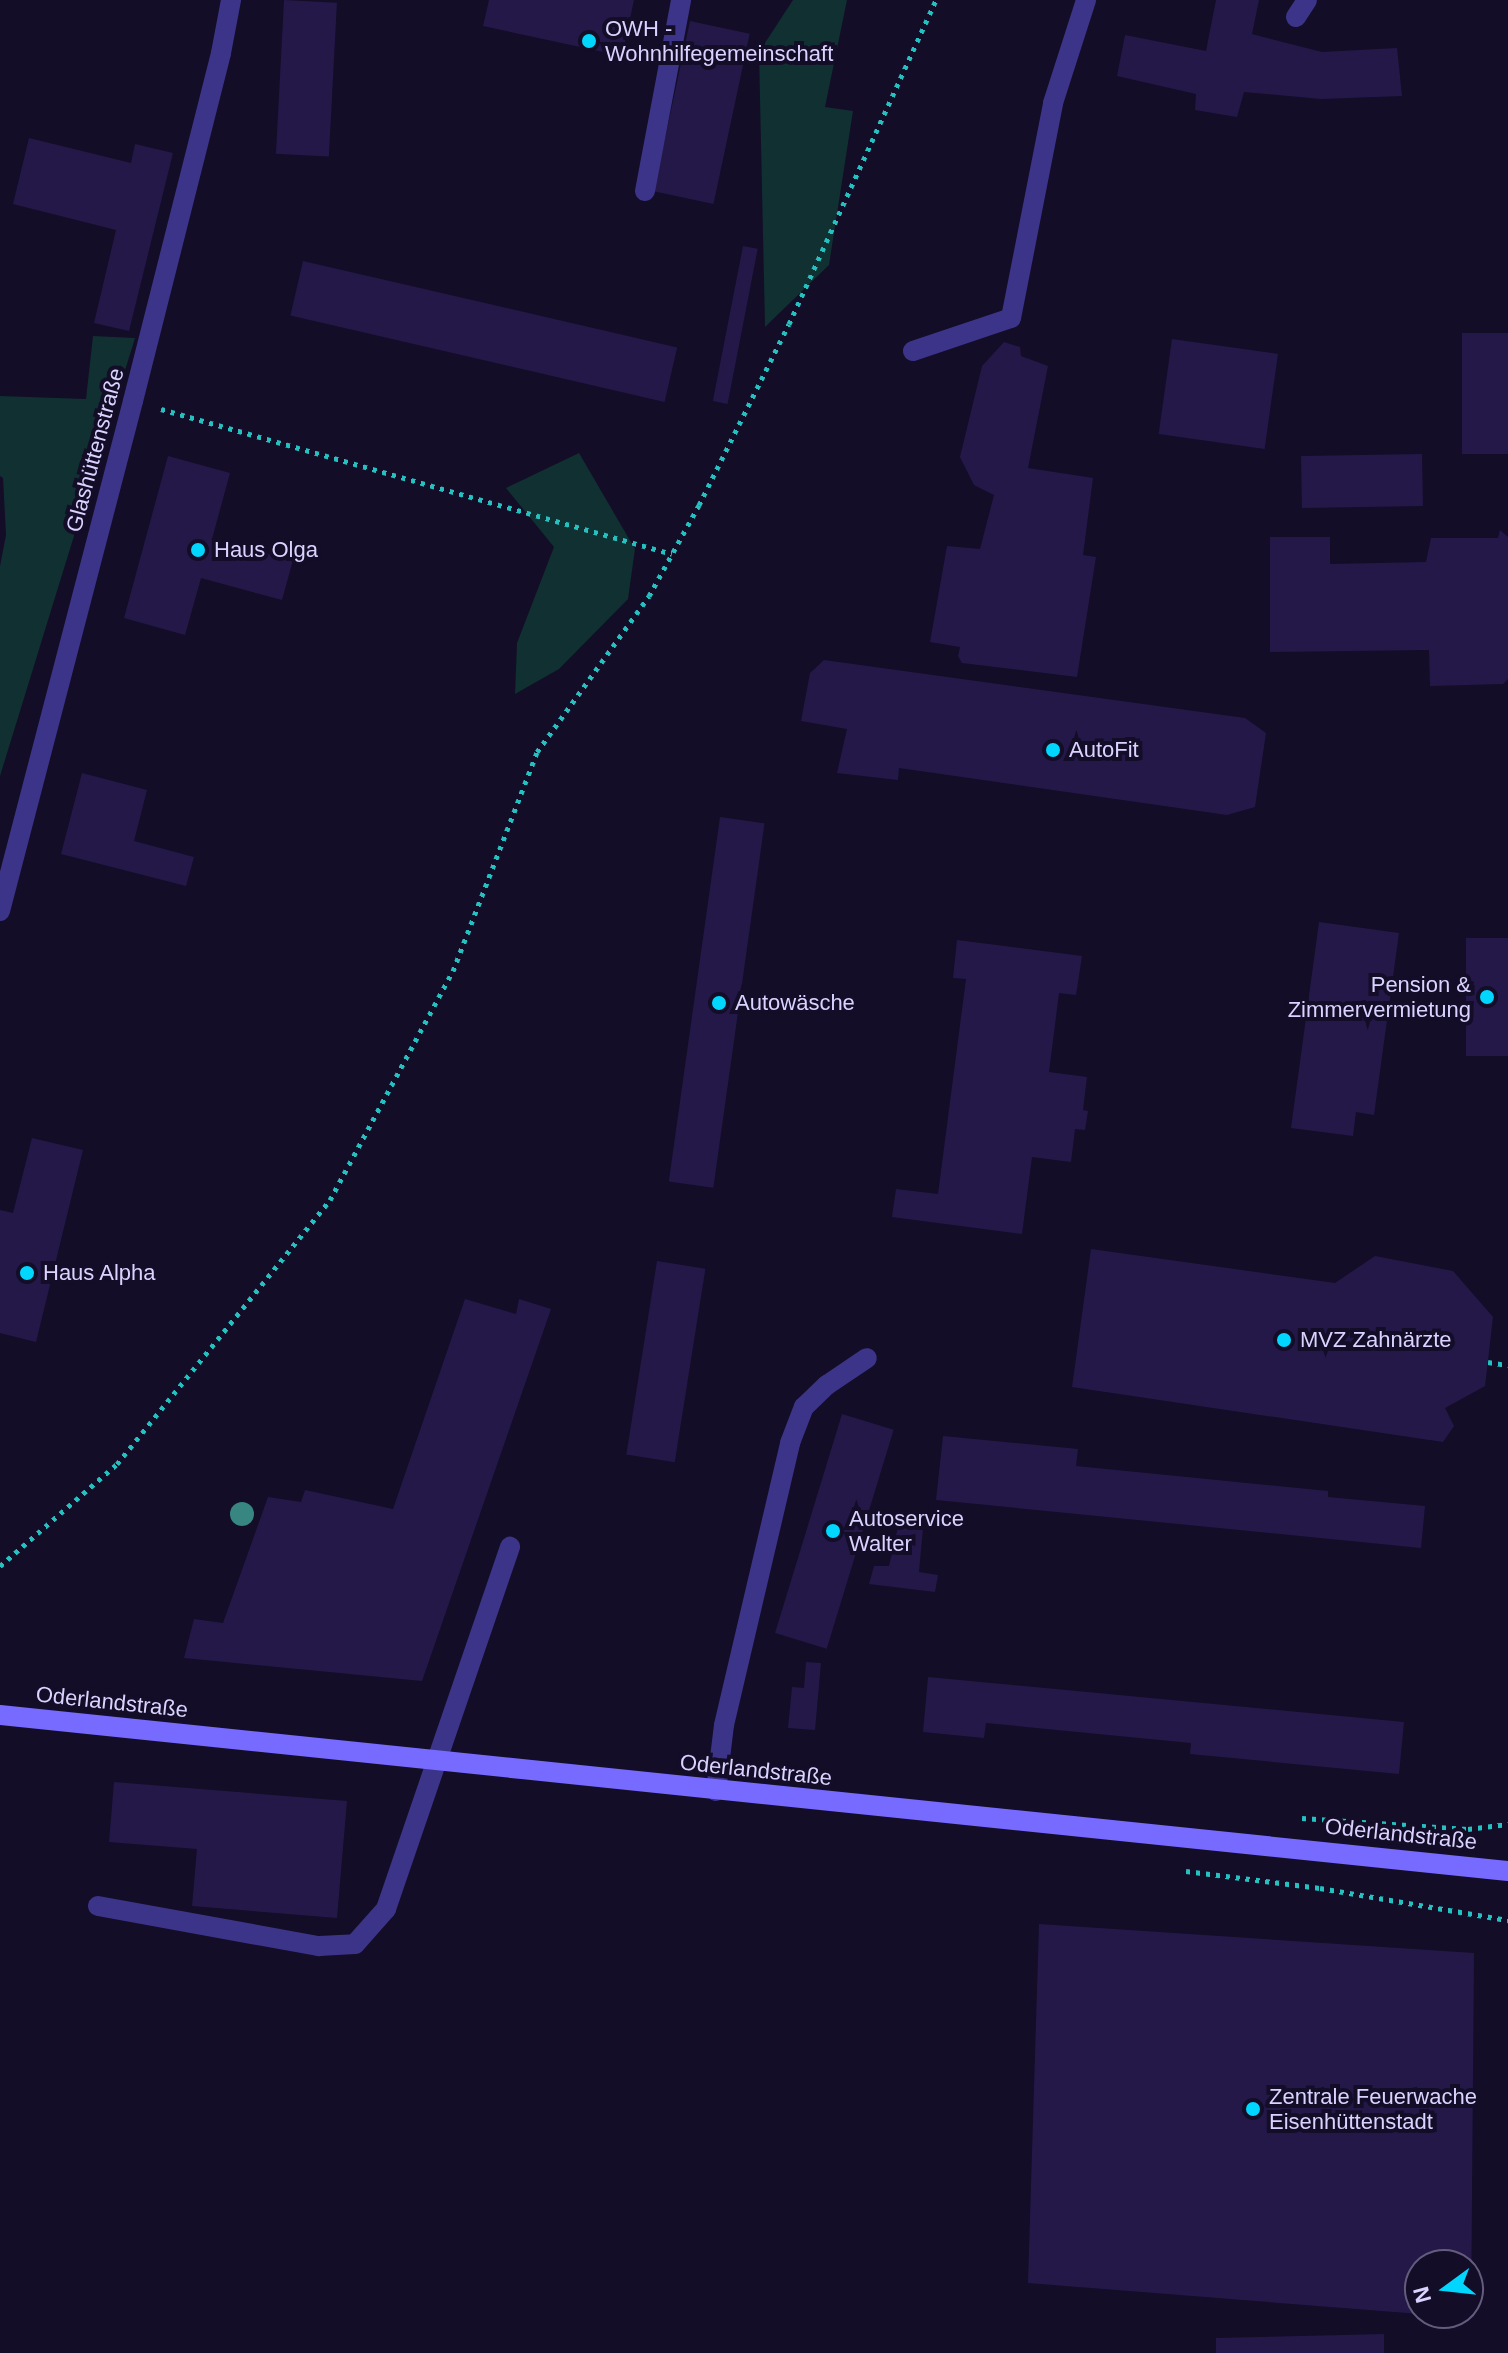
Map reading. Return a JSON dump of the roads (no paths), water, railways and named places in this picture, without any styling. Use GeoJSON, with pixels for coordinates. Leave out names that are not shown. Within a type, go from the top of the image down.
{"type":"FeatureCollection","features":[{"type":"Feature","properties":{"kind":"street","name":"Glashüttenstraße"},"geometry":{"type":"LineString","coordinates":[[0,911],[133,401],[221,53],[231,0]]}},
{"type":"Feature","properties":{"kind":"street"},"geometry":{"type":"LineString","coordinates":[[645,191],[681,0]]}},
{"type":"Feature","properties":{"kind":"street"},"geometry":{"type":"LineString","coordinates":[[913,351],[1011,318],[1053,103],[1086,0]]}},
{"type":"Feature","properties":{"kind":"street"},"geometry":{"type":"LineString","coordinates":[[716,1791],[724,1725],[790,1443],[804,1407],[827,1385],[867,1358]]}},
{"type":"Feature","properties":{"kind":"street"},"geometry":{"type":"LineString","coordinates":[[98,1906],[319,1946],[355,1944],[386,1909],[510,1547]]}},
{"type":"Feature","properties":{"kind":"street","name":"Oderlandstraße"},"geometry":{"type":"LineString","coordinates":[[0,1715],[1508,1871]]}},
{"type":"Feature","properties":{"kind":"place","name":"OWH - Wohnhilfegemeinschaft"},"geometry":{"type":"Point","coordinates":[589,41]}},
{"type":"Feature","properties":{"kind":"place","name":"Haus Olga"},"geometry":{"type":"Point","coordinates":[198,550]}},
{"type":"Feature","properties":{"kind":"place","name":"AutoFit"},"geometry":{"type":"Point","coordinates":[1053,750]}},
{"type":"Feature","properties":{"kind":"place","name":"Pension & Zimmervermietung"},"geometry":{"type":"Point","coordinates":[1487,997]}},
{"type":"Feature","properties":{"kind":"place","name":"Autowäsche"},"geometry":{"type":"Point","coordinates":[719,1003]}},
{"type":"Feature","properties":{"kind":"place","name":"Haus Alpha"},"geometry":{"type":"Point","coordinates":[27,1273]}},
{"type":"Feature","properties":{"kind":"place","name":"MVZ Zahnärzte"},"geometry":{"type":"Point","coordinates":[1284,1340]}},
{"type":"Feature","properties":{"kind":"place","name":"Autoservice Walter"},"geometry":{"type":"Point","coordinates":[833,1531]}},
{"type":"Feature","properties":{"kind":"place","name":"Zentrale Feuerwache Eisenhüttenstadt"},"geometry":{"type":"Point","coordinates":[1253,2109]}}]}
